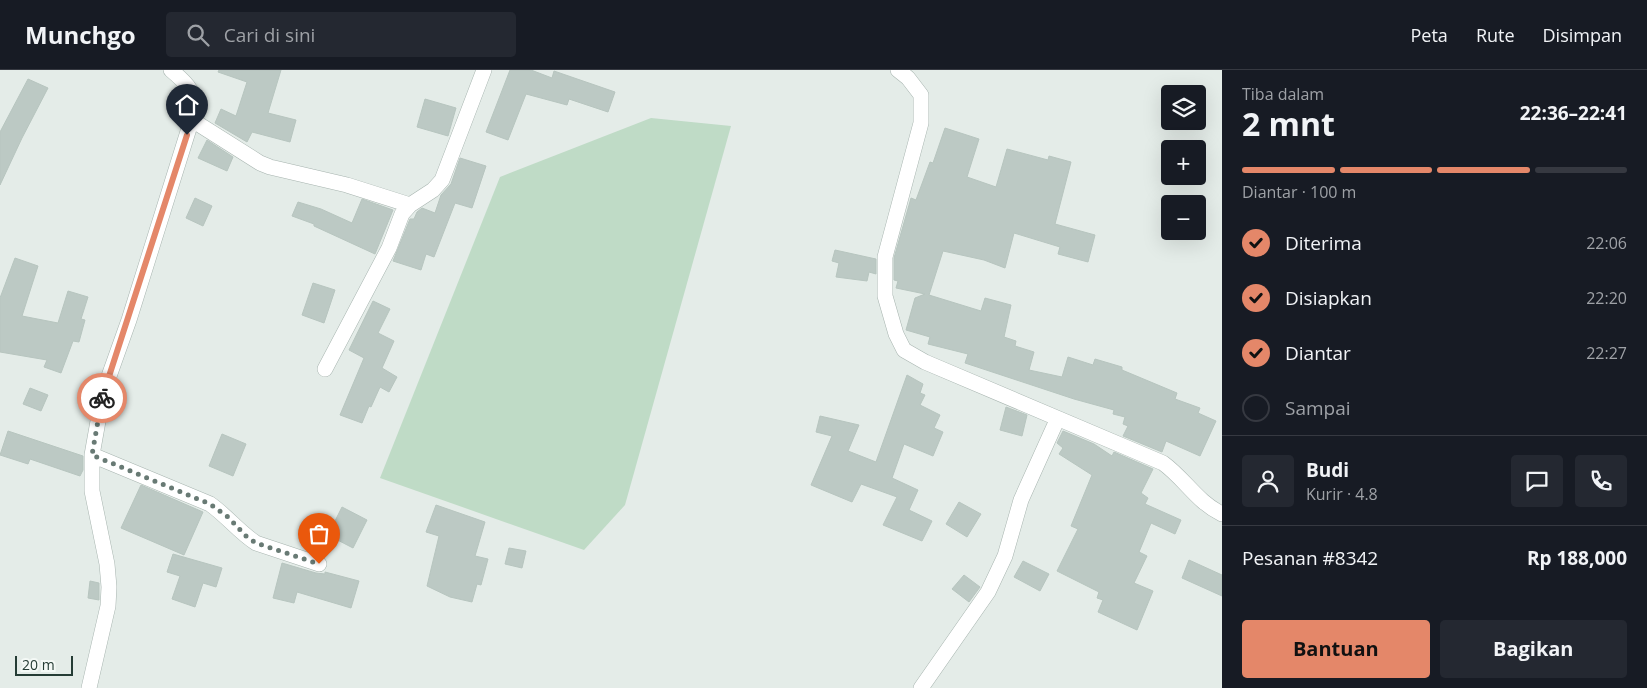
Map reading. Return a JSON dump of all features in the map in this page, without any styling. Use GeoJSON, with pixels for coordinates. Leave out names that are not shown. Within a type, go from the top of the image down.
{"type":"FeatureCollection","features":[{"type":"Feature","properties":{"kind":"street"},"geometry":{"type":"LineString","coordinates":[[89,688],[108,606],[109,587],[107,564],[92,491],[92,455],[103,393],[132,310],[196,106],[195,96],[186,83],[172,70]]}},
{"type":"Feature","properties":{"kind":"street"},"geometry":{"type":"LineString","coordinates":[[325,369],[389,248],[402,214],[410,205],[433,190],[442,180],[484,70]]}},
{"type":"Feature","properties":{"kind":"street"},"geometry":{"type":"LineString","coordinates":[[898,70],[908,78],[920,95],[921,123],[885,257],[885,296],[896,334],[904,350],[925,362],[1057,420],[1163,463],[1177,473],[1200,500],[1222,514]]}},
{"type":"Feature","properties":{"kind":"street"},"geometry":{"type":"LineString","coordinates":[[192,120],[260,163],[270,167],[347,185],[410,205]]}},
{"type":"Feature","properties":{"kind":"street"},"geometry":{"type":"LineString","coordinates":[[921,688],[988,592],[1005,556],[1021,500],[1057,420]]}},
{"type":"Feature","properties":{"kind":"street"},"geometry":{"type":"LineString","coordinates":[[92,455],[210,504],[228,517],[242,533],[256,543],[319,564]]}},
{"type":"Feature","properties":{"kind":"green space"},"geometry":{"type":"Polygon","coordinates":[[[651,118],[731,126],[625,505],[584,550],[380,478],[500,177],[651,118]]]}},
{"type":"Feature","properties":{"kind":"building"},"geometry":{"type":"Polygon","coordinates":[[[219,70],[281,70],[268,113],[296,120],[290,142],[252,132],[247,142],[215,123],[221,109],[236,116],[247,82],[218,72],[219,70]]]}},
{"type":"Feature","properties":{"kind":"building"},"geometry":{"type":"Polygon","coordinates":[[[510,70],[531,70],[552,78],[554,71],[615,92],[608,112],[569,99],[567,105],[526,94],[508,140],[486,132],[510,70]]]}},
{"type":"Feature","properties":{"kind":"building"},"geometry":{"type":"Polygon","coordinates":[[[28,79],[48,88],[0,185],[0,132],[28,79]]]}},
{"type":"Feature","properties":{"kind":"building"},"geometry":{"type":"Polygon","coordinates":[[[425,99],[456,108],[448,136],[417,127],[425,99]]]}},
{"type":"Feature","properties":{"kind":"building"},"geometry":{"type":"Polygon","coordinates":[[[945,128],[979,139],[967,177],[996,187],[1007,149],[1048,160],[1049,156],[1071,162],[1055,224],[1095,235],[1088,262],[1058,254],[1060,247],[1014,233],[1005,268],[984,260],[943,251],[929,295],[981,311],[985,298],[1011,305],[1004,337],[1016,341],[1015,346],[1034,352],[1029,370],[1062,377],[1068,357],[1093,365],[1095,359],[1122,367],[1122,370],[1177,393],[1175,399],[1200,408],[1198,413],[1216,421],[1200,456],[1166,441],[1162,452],[1123,436],[1128,426],[1123,424],[1125,417],[1113,414],[1114,410],[1074,399],[965,363],[968,354],[928,344],[930,337],[906,330],[915,298],[925,294],[896,288],[898,281],[894,280],[894,258],[911,198],[916,200],[930,162],[933,163],[945,128]]]}},
{"type":"Feature","properties":{"kind":"building"},"geometry":{"type":"Polygon","coordinates":[[[207,140],[233,157],[227,171],[198,158],[207,140]]]}},
{"type":"Feature","properties":{"kind":"building"},"geometry":{"type":"Polygon","coordinates":[[[460,158],[486,166],[472,208],[455,203],[434,257],[426,254],[421,270],[393,261],[410,219],[414,219],[417,212],[422,208],[435,213],[441,195],[451,184],[460,158]]]}},
{"type":"Feature","properties":{"kind":"building"},"geometry":{"type":"Polygon","coordinates":[[[195,198],[212,206],[203,226],[186,218],[195,198]]]}},
{"type":"Feature","properties":{"kind":"building"},"geometry":{"type":"Polygon","coordinates":[[[362,199],[393,210],[375,254],[314,226],[314,224],[292,216],[298,202],[321,209],[352,223],[362,199]]]}},
{"type":"Feature","properties":{"kind":"building"},"geometry":{"type":"Polygon","coordinates":[[[835,250],[876,259],[876,274],[869,272],[867,281],[836,277],[839,263],[832,261],[835,250]]]}},
{"type":"Feature","properties":{"kind":"building"},"geometry":{"type":"Polygon","coordinates":[[[15,258],[38,266],[22,316],[58,323],[68,291],[88,297],[81,319],[85,320],[79,342],[73,341],[61,373],[44,367],[47,360],[0,352],[0,298],[15,258]]]}},
{"type":"Feature","properties":{"kind":"building"},"geometry":{"type":"Polygon","coordinates":[[[313,283],[335,290],[324,323],[302,315],[313,283]]]}},
{"type":"Feature","properties":{"kind":"building"},"geometry":{"type":"Polygon","coordinates":[[[373,301],[390,309],[378,333],[394,341],[382,368],[397,377],[389,392],[380,387],[362,423],[340,415],[364,358],[349,350],[373,301]]]}},
{"type":"Feature","properties":{"kind":"building"},"geometry":{"type":"Polygon","coordinates":[[[907,375],[923,384],[920,393],[925,395],[920,405],[940,415],[934,428],[943,432],[933,456],[904,444],[892,478],[918,490],[909,510],[932,521],[922,541],[883,525],[897,497],[861,484],[852,502],[811,485],[832,436],[816,432],[820,416],[859,425],[848,451],[876,462],[907,375]]]}},
{"type":"Feature","properties":{"kind":"building"},"geometry":{"type":"Polygon","coordinates":[[[30,388],[48,395],[41,411],[23,404],[30,388]]]}},
{"type":"Feature","properties":{"kind":"building"},"geometry":{"type":"Polygon","coordinates":[[[1006,407],[1027,415],[1022,436],[1000,430],[1006,407]]]}},
{"type":"Feature","properties":{"kind":"building"},"geometry":{"type":"Polygon","coordinates":[[[8,431],[83,456],[83,470],[80,476],[30,459],[28,464],[0,455],[8,431]]]}},
{"type":"Feature","properties":{"kind":"building"},"geometry":{"type":"Polygon","coordinates":[[[1063,431],[1094,444],[1112,456],[1114,452],[1153,469],[1141,493],[1148,498],[1145,504],[1181,520],[1175,534],[1151,523],[1139,552],[1147,556],[1134,583],[1153,591],[1137,630],[1098,612],[1103,600],[1097,598],[1099,592],[1057,571],[1078,529],[1071,526],[1092,475],[1059,454],[1063,448],[1057,443],[1063,431]]]}},
{"type":"Feature","properties":{"kind":"building"},"geometry":{"type":"Polygon","coordinates":[[[222,434],[246,444],[233,476],[209,466],[222,434]]]}},
{"type":"Feature","properties":{"kind":"building"},"geometry":{"type":"Polygon","coordinates":[[[141,485],[203,512],[184,555],[121,528],[141,485]]]}},
{"type":"Feature","properties":{"kind":"building"},"geometry":{"type":"Polygon","coordinates":[[[959,502],[981,514],[967,537],[946,524],[959,502]]]}},
{"type":"Feature","properties":{"kind":"building"},"geometry":{"type":"Polygon","coordinates":[[[436,505],[485,522],[475,556],[488,559],[481,585],[477,584],[472,602],[450,597],[427,586],[439,536],[426,532],[436,505]]]}},
{"type":"Feature","properties":{"kind":"building"},"geometry":{"type":"Polygon","coordinates":[[[342,507],[367,520],[353,548],[328,535],[342,507]]]}},
{"type":"Feature","properties":{"kind":"building"},"geometry":{"type":"Polygon","coordinates":[[[509,548],[526,551],[522,568],[505,564],[509,548]]]}},
{"type":"Feature","properties":{"kind":"building"},"geometry":{"type":"Polygon","coordinates":[[[173,554],[222,568],[216,587],[203,583],[195,607],[172,599],[180,576],[167,572],[173,554]]]}},
{"type":"Feature","properties":{"kind":"building"},"geometry":{"type":"Polygon","coordinates":[[[1189,560],[1222,575],[1222,596],[1182,578],[1189,560]]]}},
{"type":"Feature","properties":{"kind":"building"},"geometry":{"type":"Polygon","coordinates":[[[1023,561],[1049,574],[1040,591],[1014,577],[1023,561]]]}},
{"type":"Feature","properties":{"kind":"building"},"geometry":{"type":"Polygon","coordinates":[[[282,563],[316,573],[325,574],[325,572],[359,581],[351,608],[297,592],[294,603],[273,598],[282,563]]]}},
{"type":"Feature","properties":{"kind":"building"},"geometry":{"type":"Polygon","coordinates":[[[964,575],[980,587],[969,602],[952,589],[964,575]]]}},
{"type":"Feature","properties":{"kind":"building"},"geometry":{"type":"Polygon","coordinates":[[[90,581],[99,583],[99,600],[88,598],[90,581]]]}},
{"type":"Feature","properties":{"kind":"way so far"},"geometry":{"type":"LineString","coordinates":[[102,398],[92,455],[210,504],[228,517],[238,529],[256,543],[319,564]]}},
{"type":"Feature","properties":{"kind":"route"},"geometry":{"type":"LineString","coordinates":[[102,398],[187,135]]}}]}
